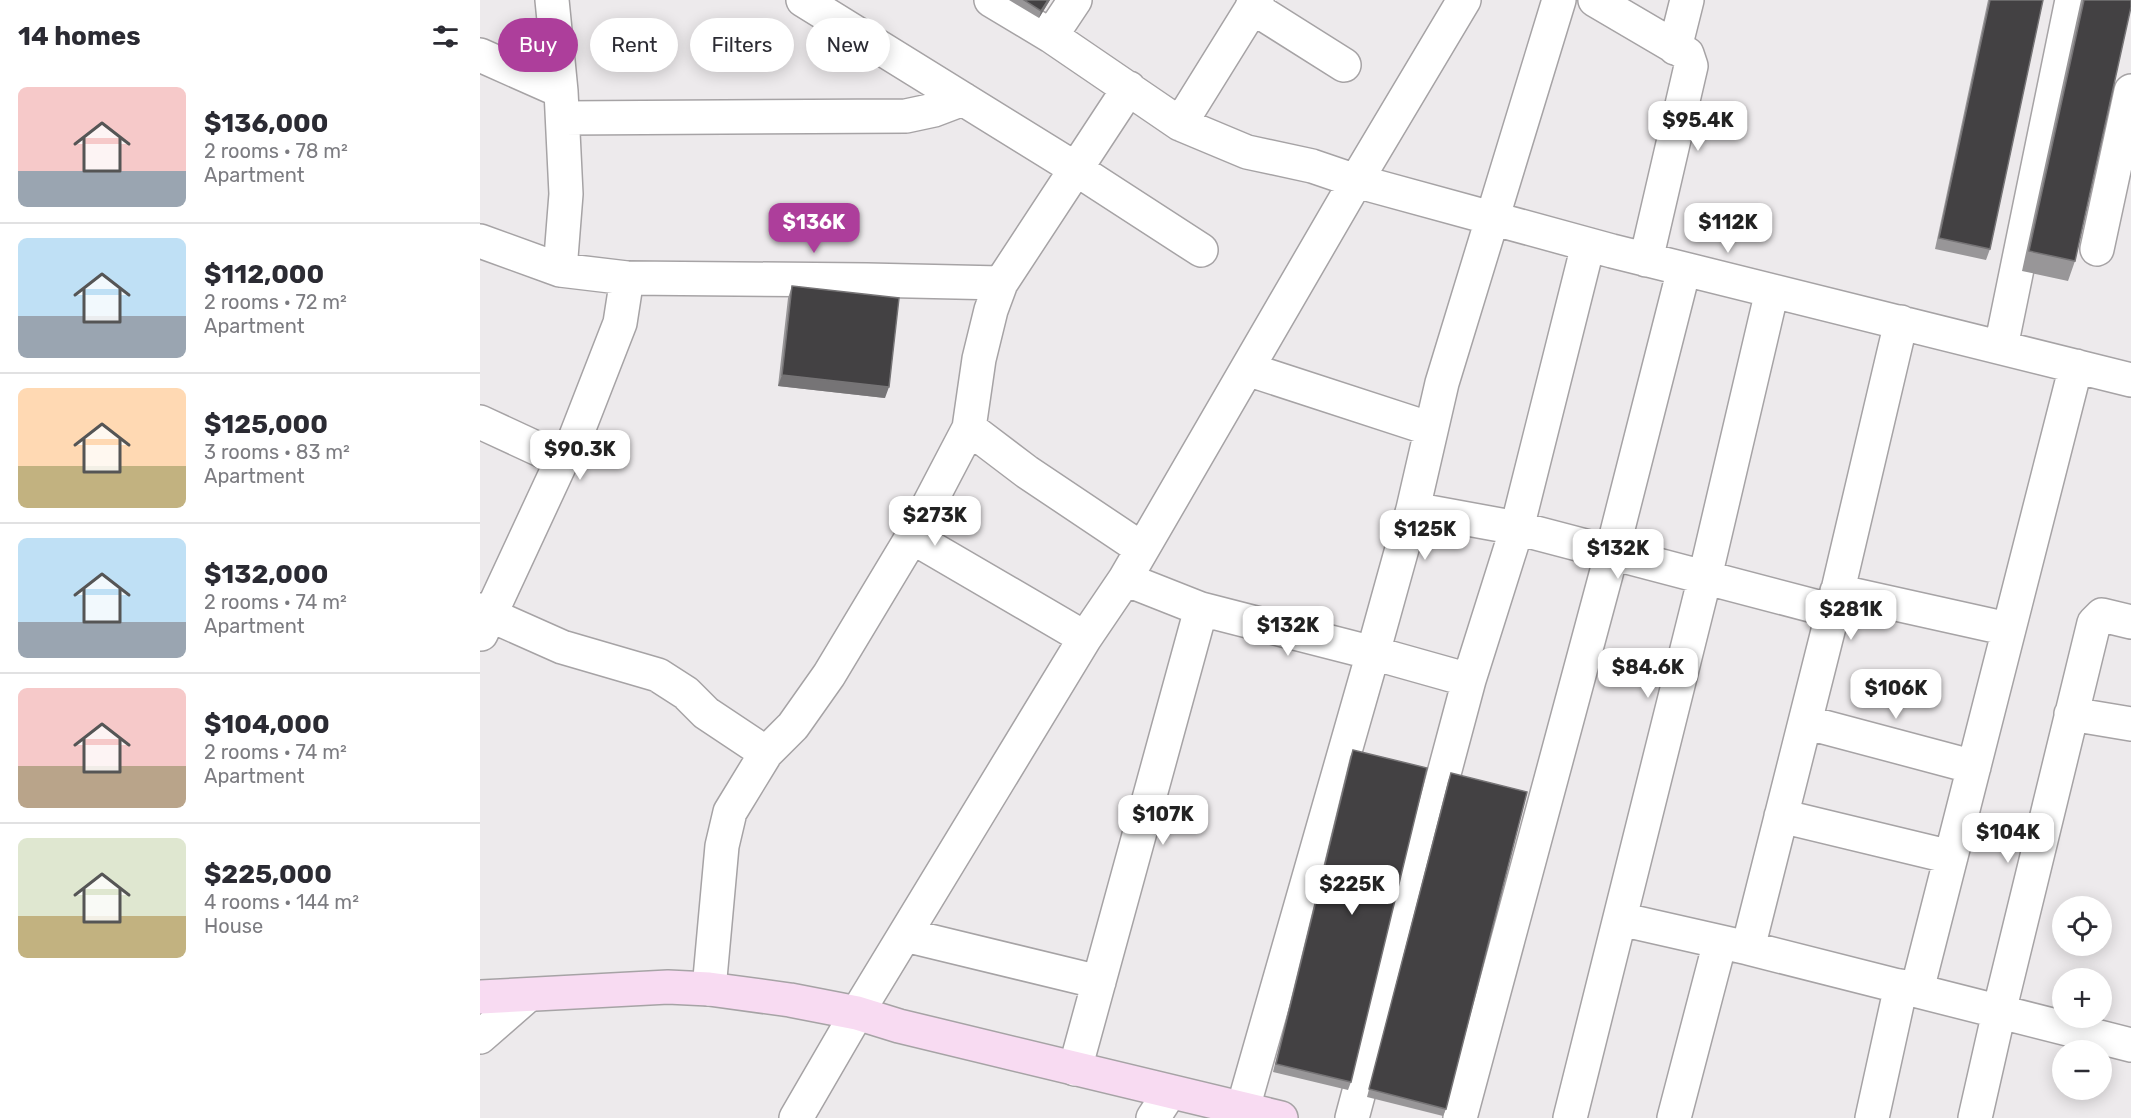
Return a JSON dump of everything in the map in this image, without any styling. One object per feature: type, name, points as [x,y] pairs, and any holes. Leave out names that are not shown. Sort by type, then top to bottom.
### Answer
[{"type":"main road","points":[[480,997],[668,987],[709,989],[790,999],[857,1013],[899,1026],[1075,1069],[1162,1105],[1243,1108],[1279,1118]]},
{"type":"street","points":[[552,0],[562,105],[566,194],[560,270]]},
{"type":"street","points":[[803,0],[1076,169],[1201,250]]},
{"type":"street","points":[[991,0],[1051,36],[1180,124],[1247,152],[1312,165],[1356,181],[1646,260],[2131,380]]},
{"type":"street","points":[[1051,36],[1076,0]]},
{"type":"street","points":[[796,1118],[857,1013],[1085,638],[1125,579],[1464,0]]},
{"type":"street","points":[[1243,1108],[1374,653],[1413,509],[1442,383],[1559,0]]},
{"type":"street","points":[[1595,0],[1687,54],[1691,66],[1646,260]]},
{"type":"street","points":[[1675,48],[1686,0]]},
{"type":"street","points":[[2001,347],[2072,0]]},
{"type":"street","points":[[1180,124],[1255,4],[1344,66]]},
{"type":"street","points":[[480,55],[562,105],[906,116],[934,110],[963,99]]},
{"type":"street","points":[[709,989],[722,846],[730,812],[766,753],[793,726],[828,675],[912,537],[969,428],[979,359],[991,310],[1001,283],[1129,88]]},
{"type":"street","points":[[2097,249],[2131,91]]},
{"type":"street","points":[[480,241],[560,270],[627,278],[1001,283]]},
{"type":"street","points":[[1352,1118],[1469,680],[1517,528],[1588,245]]},
{"type":"street","points":[[1460,1118],[1612,552],[1684,269]]},
{"type":"street","points":[[627,278],[620,323],[573,441],[483,620],[562,647],[658,675],[686,693],[706,713],[766,753]]},
{"type":"street","points":[[1570,1118],[1705,577],[1772,291]]},
{"type":"street","points":[[1674,1118],[1781,816],[1901,322]]},
{"type":"street","points":[[1872,1118],[1909,988],[1951,857],[2076,366]]},
{"type":"street","points":[[1247,369],[1431,429]]},
{"type":"street","points":[[480,423],[562,460]]},
{"type":"street","points":[[969,428],[1027,472],[1142,549]]},
{"type":"street","points":[[1413,509],[1517,528],[1705,577],[2008,630]]},
{"type":"street","points":[[912,537],[1085,638]]},
{"type":"street","points":[[1125,579],[1201,609],[1469,680]]},
{"type":"street","points":[[1075,1069],[1201,609]]},
{"type":"street","points":[[1975,1118],[2094,623],[2102,615],[2131,622]]},
{"type":"street","points":[[2071,714],[2131,724]]},
{"type":"street","points":[[1805,722],[1974,767]]},
{"type":"street","points":[[1781,816],[1951,857]]},
{"type":"street","points":[[1620,919],[1909,988],[2131,1045]]},
{"type":"street","points":[[905,935],[1099,982]]},
{"type":"street","points":[[480,1037],[527,996]]},
{"type":"building","points":[[1024,0],[1048,0],[1041,11]]},
{"type":"building","points":[[1990,0],[2043,0],[1990,249],[1939,238]]},
{"type":"building","points":[[2084,0],[2131,0],[2131,7],[2075,261],[2029,251]]},
{"type":"building","points":[[792,286],[899,298],[889,387],[782,375]]},
{"type":"building","points":[[1353,750],[1427,768],[1351,1082],[1276,1064]]},
{"type":"building","points":[[1451,773],[1527,792],[1446,1109],[1369,1089]]}]
